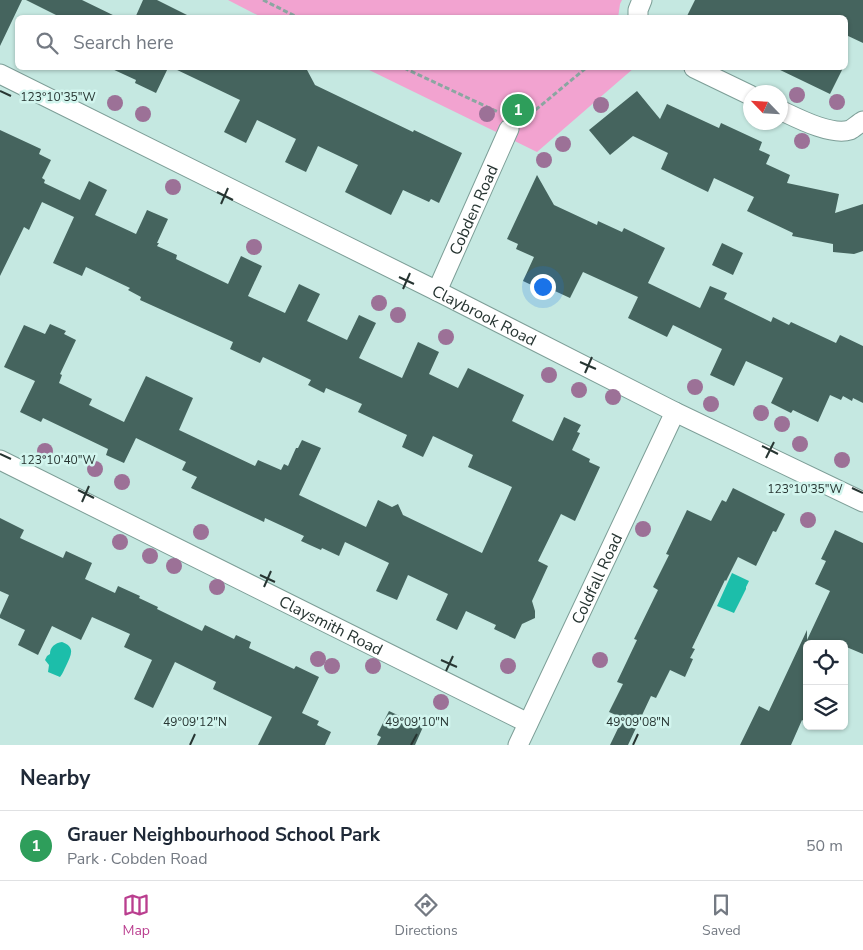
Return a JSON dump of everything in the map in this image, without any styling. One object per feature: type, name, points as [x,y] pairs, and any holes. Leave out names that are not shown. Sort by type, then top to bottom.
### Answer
[{"type":"street","points":[[638,15],[642,0]]},
{"type":"street","points":[[698,70],[743,92]]},
{"type":"street","name":"Claybrook Road","points":[[0,74],[676,412],[863,502]]},
{"type":"street","points":[[788,114],[831,131],[849,130],[863,121]]},
{"type":"street","name":"Cobden Road","points":[[437,291],[514,120]]},
{"type":"street","name":"Coldfall Road","points":[[518,745],[676,412]]},
{"type":"street","name":"Claysmith Road","points":[[0,460],[528,723]]},
{"type":"path","points":[[263,0],[293,15]]},
{"type":"path","points":[[408,70],[514,120],[533,112],[584,70]]},
{"type":"shaded area","points":[[228,0],[622,0],[618,15],[257,15]]},
{"type":"shaded area","points":[[369,70],[632,70],[537,152]]},
{"type":"shaded area","points":[[732,573],[749,581],[734,613],[717,606]]},
{"type":"shaded area","points":[[62,642],[69,646],[71,655],[60,677],[48,672],[49,665],[45,660],[53,646]]},
{"type":"building","points":[[0,0],[22,0],[0,46]]},
{"type":"building","points":[[26,0],[82,0],[113,15],[56,15]]},
{"type":"building","points":[[143,0],[157,0],[187,15],[136,15]]},
{"type":"building","points":[[695,0],[863,0],[863,43],[848,36],[848,15],[688,15]]},
{"type":"building","points":[[114,70],[167,70],[156,93],[135,83],[136,80]]},
{"type":"building","points":[[177,70],[307,70],[315,85],[413,132],[414,130],[462,153],[439,203],[431,199],[429,202],[403,190],[391,215],[345,192],[358,165],[318,146],[306,172],[285,162],[296,139],[257,120],[246,143],[224,132],[240,100]]},
{"type":"building","points":[[780,70],[842,70],[830,94]]},
{"type":"building","points":[[637,91],[660,119],[667,104],[719,128],[721,123],[762,142],[759,150],[770,155],[766,164],[790,175],[787,183],[839,194],[835,213],[863,204],[863,251],[854,254],[833,252],[833,244],[792,236],[793,233],[747,211],[754,197],[714,178],[708,192],[661,169],[668,153],[633,136],[610,155],[589,130]]},
{"type":"building","points":[[0,130],[41,149],[39,154],[51,160],[42,178],[45,180],[44,183],[80,200],[89,181],[107,190],[95,215],[136,234],[147,210],[168,219],[157,246],[177,255],[176,259],[228,284],[241,256],[262,266],[248,296],[285,313],[299,284],[320,294],[307,321],[347,340],[359,315],[376,323],[359,358],[402,378],[418,342],[439,352],[429,374],[458,388],[468,368],[524,395],[512,421],[553,441],[564,417],[581,425],[577,432],[580,433],[572,450],[590,459],[589,462],[600,467],[575,521],[561,514],[538,561],[548,566],[532,601],[535,618],[522,624],[515,639],[494,629],[496,625],[466,611],[457,630],[436,620],[448,594],[408,575],[397,600],[376,591],[389,563],[345,542],[339,556],[322,548],[321,550],[301,541],[304,536],[265,518],[264,522],[191,488],[197,477],[182,470],[186,462],[136,438],[124,463],[106,455],[108,449],[43,418],[41,422],[20,412],[35,381],[4,367],[24,325],[45,334],[50,324],[66,331],[64,334],[76,340],[60,374],[62,375],[59,383],[92,399],[89,405],[124,422],[146,376],[193,398],[179,430],[255,466],[258,460],[281,470],[284,464],[288,466],[302,440],[321,448],[299,495],[366,527],[378,500],[392,507],[398,504],[403,515],[482,553],[512,487],[468,467],[473,455],[433,436],[423,457],[402,447],[407,435],[358,412],[362,404],[326,388],[324,393],[308,385],[311,380],[263,357],[260,363],[230,349],[233,342],[140,300],[141,297],[128,290],[130,288],[86,267],[82,276],[53,263],[74,217],[42,202],[29,230],[24,227],[0,276]]},
{"type":"building","points":[[537,175],[554,205],[597,225],[598,221],[622,232],[624,228],[665,248],[648,283],[700,308],[710,286],[727,293],[724,299],[771,322],[773,317],[789,325],[791,322],[836,343],[840,335],[863,346],[863,403],[853,398],[852,401],[843,396],[841,400],[830,395],[818,422],[793,410],[791,413],[771,403],[783,378],[746,361],[734,386],[710,375],[722,349],[673,325],[667,337],[628,318],[638,297],[583,272],[570,298],[544,286],[542,290],[523,281],[534,257],[516,249],[518,244],[507,239]]},
{"type":"building","points":[[722,243],[743,253],[733,275],[712,265]]},
{"type":"building","points":[[733,488],[785,514],[776,532],[773,531],[756,566],[738,557],[692,648],[695,649],[690,658],[693,659],[685,677],[670,670],[656,698],[651,696],[628,745],[610,745],[623,718],[609,712],[623,684],[617,682],[637,640],[634,639],[658,590],[653,587],[669,555],[666,554],[687,510],[711,521],[722,500],[726,502]]},
{"type":"building","points":[[0,518],[24,530],[20,538],[63,558],[66,551],[92,563],[85,579],[115,593],[118,586],[140,596],[139,598],[158,607],[157,609],[202,631],[205,625],[234,639],[236,635],[251,642],[249,648],[294,669],[296,666],[319,677],[302,713],[319,721],[317,725],[331,732],[325,745],[258,745],[272,717],[213,689],[216,682],[175,662],[153,708],[134,699],[152,660],[124,647],[130,634],[92,617],[81,640],[52,626],[38,655],[18,645],[25,630],[0,618],[9,595],[0,591]]},
{"type":"building","points":[[835,530],[863,543],[863,654],[848,648],[848,640],[807,640],[830,591],[815,584],[826,561],[821,559]]},
{"type":"building","points":[[807,630],[807,640],[803,640],[803,721],[791,745],[740,745],[759,706],[769,711]]},
{"type":"building","points":[[389,711],[423,727],[415,745],[377,745],[381,737],[377,735]]},
{"type":"place","name":"Grauer Neighbourhood School Park","points":[[518,110]]}]
